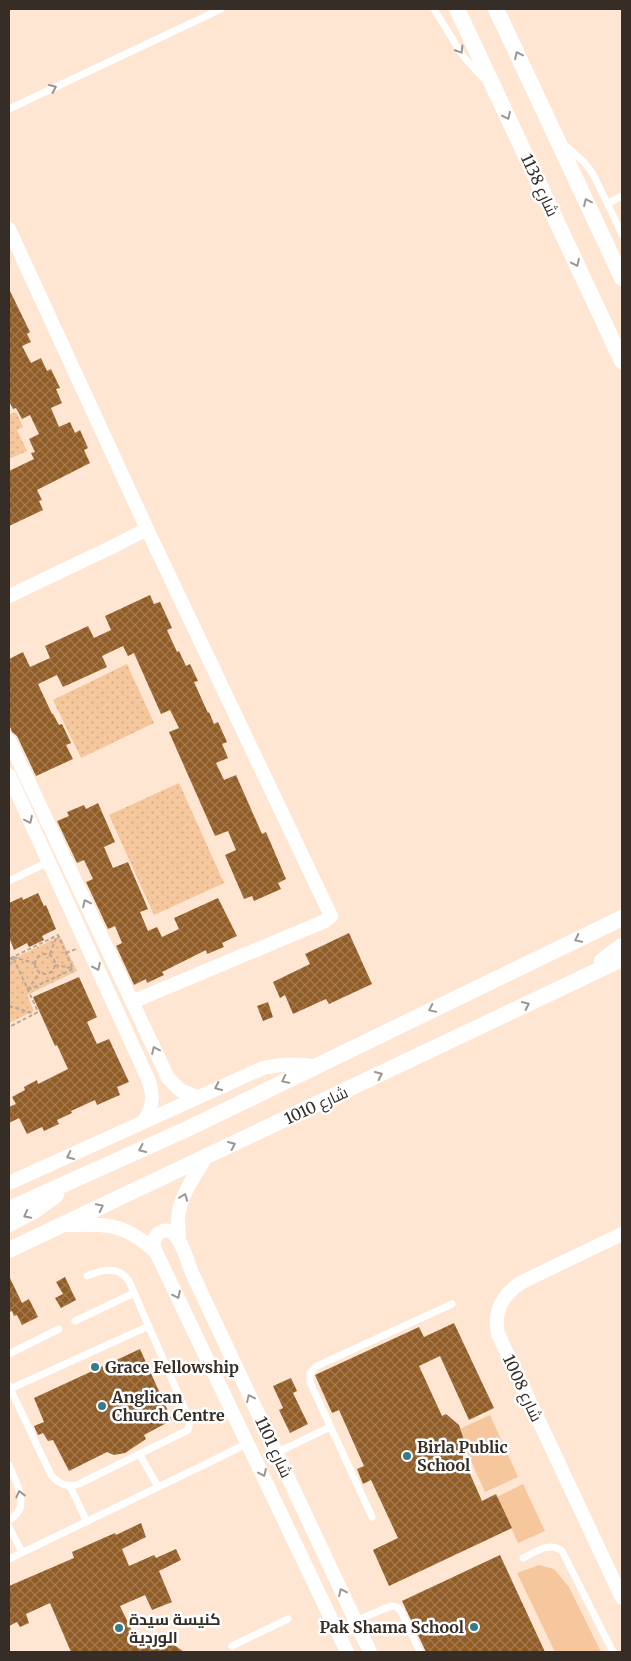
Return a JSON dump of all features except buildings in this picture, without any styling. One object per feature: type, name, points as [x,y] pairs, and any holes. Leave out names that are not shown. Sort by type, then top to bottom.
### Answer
[{"type":"street","name":"شارع 1138","points":[[457,9],[622,360]]},
{"type":"street","points":[[496,9],[622,278]]},
{"type":"street","points":[[9,229],[146,529],[331,916],[325,921],[132,1002]]},
{"type":"street","points":[[9,596],[146,529]]},
{"type":"street","points":[[9,740],[164,1070],[174,1085],[180,1090],[197,1097]]},
{"type":"street","points":[[9,775],[147,1076],[153,1098],[152,1106],[144,1120]]},
{"type":"street","points":[[9,1209],[187,1129],[622,918]]},
{"type":"street","points":[[569,985],[622,946]]},
{"type":"street","name":"شارع 1010","points":[[9,1250],[622,959]]},
{"type":"street","points":[[9,1183],[144,1120],[263,1068],[280,1064],[314,1066]]},
{"type":"street","points":[[147,1076],[154,1079],[157,1078],[161,1076],[164,1070]]},
{"type":"street","name":"شارع 1101","points":[[206,1157],[187,1189],[182,1203],[178,1217],[179,1241],[192,1273],[370,1652]]},
{"type":"street","points":[[9,1224],[47,1203],[70,1181]]},
{"type":"street","name":"شارع 1101","points":[[64,1225],[106,1224],[125,1229],[140,1238],[156,1252],[347,1652]]},
{"type":"street","points":[[156,1252],[154,1239],[159,1233],[172,1232],[178,1237],[179,1241]]},
{"type":"street","name":"شارع 1008","points":[[622,1234],[520,1283],[502,1301],[496,1317],[498,1334],[622,1598]]},
{"type":"lane","points":[[9,109],[221,9]]},
{"type":"lane","points":[[434,9],[463,56],[496,93]]},
{"type":"lane","points":[[556,137],[584,162],[593,174],[622,234]]},
{"type":"lane","points":[[608,203],[622,196]]},
{"type":"lane","points":[[9,881],[48,862]]},
{"type":"lane","points":[[86,1276],[107,1269],[125,1275],[149,1326],[187,1414],[190,1426],[184,1433],[79,1484],[62,1485],[51,1475],[10,1387],[149,1326]]},
{"type":"lane","points":[[75,1321],[134,1293]]},
{"type":"lane","points":[[372,1517],[309,1377],[313,1369],[452,1304]]},
{"type":"lane","points":[[9,1354],[59,1329]]},
{"type":"lane","points":[[276,1453],[330,1427]]},
{"type":"lane","points":[[9,1559],[248,1442]]},
{"type":"lane","points":[[140,1455],[158,1487]]},
{"type":"lane","points":[[9,1465],[20,1491],[22,1504],[16,1515],[9,1520]]},
{"type":"lane","points":[[70,1486],[87,1522]]},
{"type":"lane","points":[[9,1527],[22,1552]]},
{"type":"lane","points":[[523,1558],[548,1546],[556,1547],[562,1551],[613,1652]]},
{"type":"lane","points":[[355,1621],[388,1607],[397,1607],[401,1611],[420,1652]]},
{"type":"lane","points":[[232,1646],[288,1619]]},
{"type":"path","points":[[50,954],[58,935]]},
{"type":"path","points":[[9,959],[58,935]]},
{"type":"path","points":[[58,935],[74,969]]},
{"type":"path","points":[[34,963],[42,954],[50,954]]},
{"type":"path","points":[[50,954],[55,966]]},
{"type":"path","points":[[13,957],[34,963],[39,973]]},
{"type":"path","points":[[9,966],[13,957]]},
{"type":"path","points":[[9,1028],[38,1012],[13,957]]},
{"type":"path","points":[[55,966],[74,969]]},
{"type":"path","points":[[39,973],[49,972],[55,966]]},
{"type":"path","points":[[28,990],[74,969]]},
{"type":"path","points":[[49,972],[52,979]]},
{"type":"path","points":[[28,990],[39,973]]},
{"type":"path","points":[[9,1006],[35,1014]]},
{"type":"shaded area","points":[[9,412],[10,414],[16,412],[23,427],[17,430],[27,451],[9,459]]},
{"type":"shaded area","points":[[127,664],[154,723],[81,758],[53,700]]},
{"type":"shaded area","points":[[179,783],[224,883],[154,915],[109,815]]},
{"type":"shaded area","points":[[60,936],[77,971],[27,995],[34,1011],[9,1023],[9,961]]},
{"type":"shaded area","points":[[490,1415],[518,1477],[485,1492],[457,1430]]},
{"type":"shaded area","points":[[523,1484],[545,1531],[518,1543],[497,1497]]},
{"type":"shaded area","points":[[539,1565],[554,1569],[569,1587],[601,1652],[555,1652],[517,1573]]},
{"type":"place","name":"Grace Fellowship","points":[[95,1367]]},
{"type":"place","name":"Anglican Church Centre","points":[[102,1406]]},
{"type":"place","name":"Birla Public School","points":[[407,1456]]},
{"type":"place","name":"Pak Shama School","points":[[474,1627]]},
{"type":"place","name":"كنيسة سيدة الوردية","points":[[119,1628]]}]
